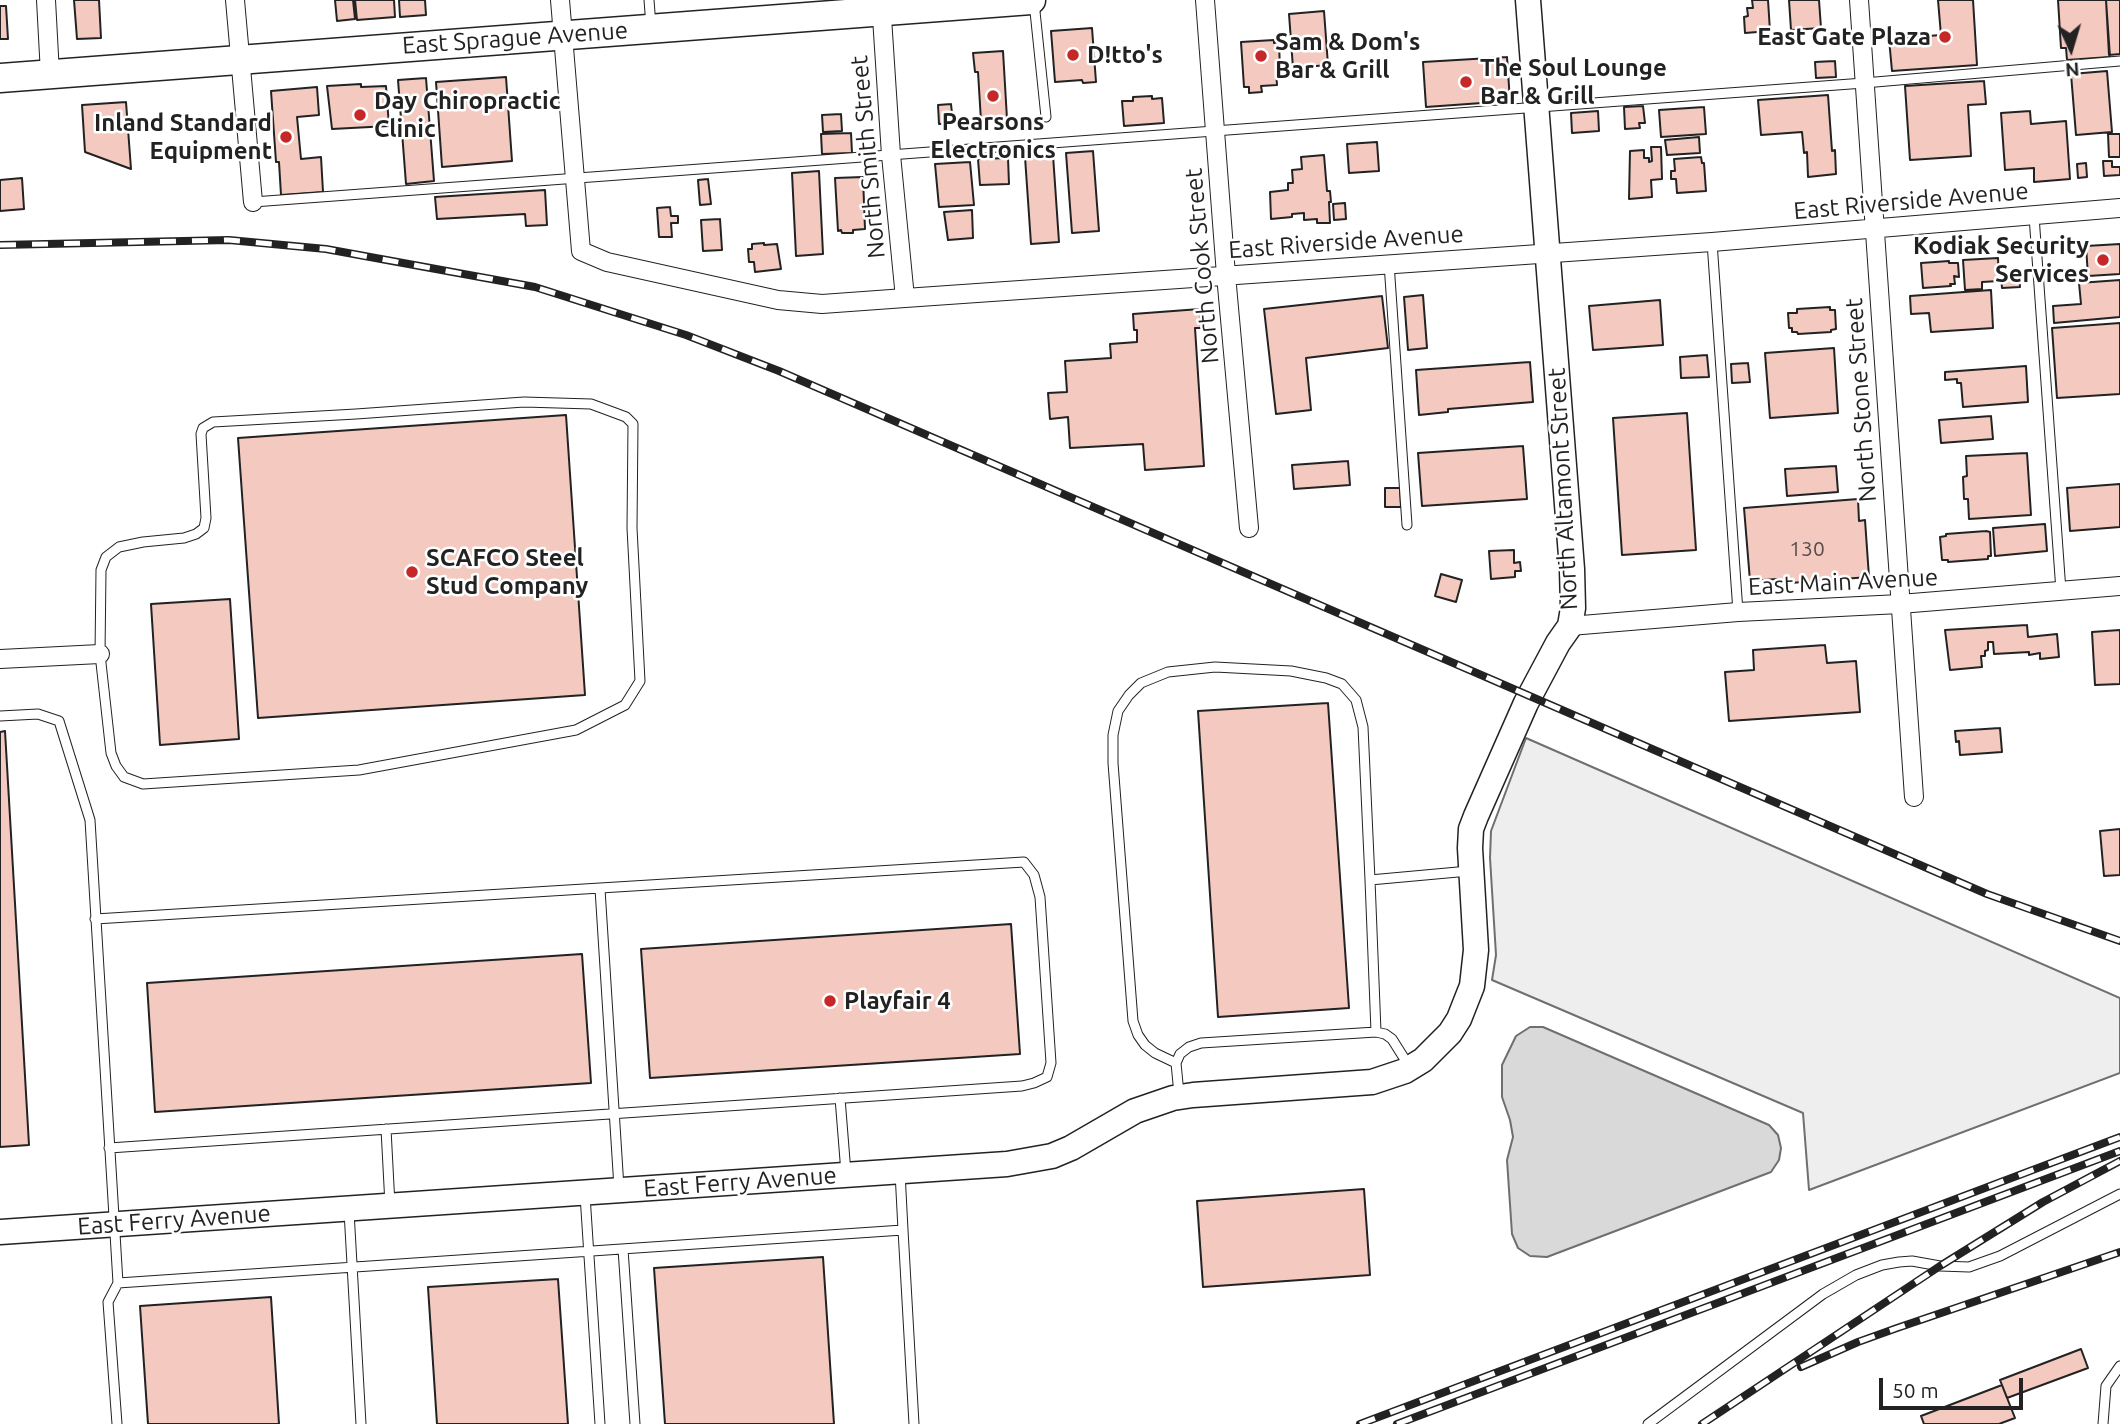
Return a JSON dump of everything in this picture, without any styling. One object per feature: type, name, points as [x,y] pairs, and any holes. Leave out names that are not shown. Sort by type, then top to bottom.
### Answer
[{"type":"main road","name":"East Sprague Avenue","points":[[0,78],[651,28],[881,6],[1032,0]]},
{"type":"street","points":[[46,0],[50,74]]},
{"type":"street","points":[[236,0],[253,202]]},
{"type":"street","points":[[560,0],[574,177]]},
{"type":"street","name":"North Cook Street","points":[[1205,0],[1249,528]]},
{"type":"street","name":"North Altamont Street","points":[[1450,1033],[1467,1002],[1475,967],[1470,840],[1476,816],[1526,703],[1570,626],[1573,608],[1528,0]]},
{"type":"street","name":"North Stone Street","points":[[1858,0],[1914,797]]},
{"type":"street","name":"North Smith Street","points":[[881,6],[891,155],[905,298]]},
{"type":"street","name":"East Riverside Avenue","points":[[574,177],[581,251],[607,262],[778,300],[822,304],[1713,242],[2120,208]]},
{"type":"street","name":"East Main Avenue","points":[[1570,626],[2120,586]]},
{"type":"street","points":[[0,659],[100,654]]},
{"type":"street","name":"East Ferry Avenue","points":[[0,1232],[1007,1164],[1052,1156],[1083,1142],[1135,1111],[1180,1097],[1365,1083],[1387,1078],[1423,1060],[1450,1033]]},
{"type":"lane","points":[[649,0],[651,28]]},
{"type":"lane","points":[[1032,0],[1046,117]]},
{"type":"lane","points":[[253,202],[1864,83],[2120,61]]},
{"type":"lane","points":[[2035,216],[2061,591]]},
{"type":"lane","points":[[1713,242],[1738,612]]},
{"type":"lane","points":[[1389,263],[1407,525]]},
{"type":"lane","points":[[524,402],[591,404],[626,417],[633,424],[632,528],[640,681],[625,705],[576,730],[359,770],[144,785],[124,777],[111,752],[100,654],[101,570],[106,557],[119,547],[184,538],[204,528],[206,518],[201,434],[203,428],[213,422],[524,402]]},
{"type":"lane","points":[[1176,1063],[1145,1045],[1133,1021],[1112,735],[1118,711],[1129,695],[1141,683],[1168,672],[1215,667],[1291,671],[1326,677],[1342,684],[1356,700],[1363,727],[1376,1032]]},
{"type":"lane","points":[[0,716],[38,715],[59,721],[90,820],[118,1283],[108,1302],[117,1424]]},
{"type":"lane","points":[[95,919],[1024,862],[1034,876],[1040,897],[1051,1063],[1046,1076],[1022,1086],[109,1149]]},
{"type":"lane","points":[[1370,880],[1471,871]]},
{"type":"lane","points":[[600,889],[620,1191]]},
{"type":"lane","points":[[1180,1097],[1176,1063],[1180,1054],[1201,1043],[1376,1032],[1392,1039],[1410,1067]]},
{"type":"lane","points":[[841,1098],[846,1175]]},
{"type":"lane","points":[[386,1129],[390,1206]]},
{"type":"lane","points":[[900,1171],[914,1424]]},
{"type":"lane","points":[[585,1193],[600,1424]]},
{"type":"lane","points":[[1648,1424],[1823,1294],[1856,1275],[1882,1265],[1912,1261],[1969,1267],[2000,1256],[2120,1194]]},
{"type":"lane","points":[[348,1209],[361,1424]]},
{"type":"lane","points":[[118,1283],[903,1230]]},
{"type":"lane","points":[[623,1249],[635,1424]]},
{"type":"lane","points":[[2103,1424],[2106,1386],[2120,1366]]},
{"type":"shaded area","points":[[1526,738],[2120,998],[2120,1073],[1809,1190],[1803,1113],[1492,980],[1496,955],[1491,831]]},
{"type":"shaded area","points":[[1530,1027],[1543,1027],[1769,1125],[1778,1135],[1781,1148],[1779,1160],[1771,1172],[1547,1257],[1530,1256],[1518,1248],[1512,1234],[1507,1160],[1513,1137],[1502,1097],[1502,1065],[1516,1036]]},
{"type":"building","points":[[74,0],[99,0],[101,38],[77,39]]},
{"type":"building","points":[[335,0],[353,0],[355,19],[337,21]]},
{"type":"building","points":[[355,0],[394,0],[395,17],[357,20]]},
{"type":"building","points":[[399,0],[425,0],[426,15],[400,17]]},
{"type":"building","points":[[1752,0],[1768,0],[1770,31],[1745,33],[1744,17],[1748,16],[1747,8],[1753,8]]},
{"type":"building","points":[[1789,0],[1819,0],[1821,28],[1791,30]]},
{"type":"building","name":"East Gate Plaza","points":[[1938,0],[1973,0],[1977,65],[1892,71],[1889,39],[1941,35]]},
{"type":"building","points":[[2058,0],[2106,0],[2110,57],[2067,60],[2066,48],[2061,48]]},
{"type":"building","points":[[2106,0],[2120,0],[2120,54],[2109,55]]},
{"type":"building","points":[[0,6],[6,6],[8,39],[0,39]]},
{"type":"building","points":[[1324,11],[1328,65],[1293,68],[1289,14]]},
{"type":"building","name":"D!tto's","points":[[1092,28],[1096,82],[1055,82],[1051,31]]},
{"type":"building","name":"Sam & Dom's Bar & Grill","points":[[1274,40],[1274,43],[1279,42],[1280,70],[1276,70],[1277,85],[1261,86],[1262,92],[1249,93],[1249,87],[1244,87],[1241,42]]},
{"type":"building","name":"Pearsons Electronics","points":[[1003,51],[1007,119],[981,121],[978,72],[975,72],[973,53]]},
{"type":"building","name":"The Soul Lounge Bar & Grill","points":[[1507,57],[1510,101],[1426,107],[1423,62]]},
{"type":"building","points":[[1835,61],[1836,77],[1816,78],[1815,62]]},
{"type":"building","points":[[2107,71],[2112,132],[2076,135],[2071,74]]},
{"type":"building","points":[[506,77],[512,161],[442,167],[436,82]]},
{"type":"building","points":[[426,78],[434,181],[406,184],[398,80]]},
{"type":"building","points":[[1984,81],[1986,104],[1968,105],[1971,156],[1910,160],[1905,86]]},
{"type":"building","name":"Day Chiropractic Clinic","points":[[361,84],[361,87],[386,86],[389,126],[332,129],[327,86]]},
{"type":"building","name":"Inland Standard Equipment","points":[[317,87],[319,115],[297,117],[301,159],[321,157],[323,192],[281,195],[271,91]]},
{"type":"building","points":[[1828,95],[1836,174],[1808,177],[1807,152],[1804,153],[1802,132],[1761,135],[1758,100]]},
{"type":"building","points":[[1152,96],[1152,99],[1162,98],[1164,123],[1124,126],[1122,101],[1133,101],[1133,97]]},
{"type":"building","points":[[126,102],[131,169],[85,152],[82,105]]},
{"type":"building","points":[[951,104],[953,123],[939,124],[938,105]]},
{"type":"building","points":[[1643,106],[1645,123],[1639,123],[1640,128],[1625,129],[1624,107]]},
{"type":"building","points":[[1704,107],[1706,134],[1661,137],[1659,110]]},
{"type":"building","points":[[1598,111],[1599,131],[1572,133],[1571,113]]},
{"type":"building","points":[[2030,111],[2031,124],[2066,121],[2070,179],[2034,182],[2034,168],[2005,170],[2001,113]]},
{"type":"building","points":[[841,114],[842,131],[823,132],[822,115]]},
{"type":"building","points":[[851,133],[852,153],[822,154],[821,134]]},
{"type":"building","points":[[2108,134],[2120,134],[2120,157],[2109,157]]},
{"type":"building","points":[[1699,137],[1700,153],[1667,155],[1665,140]]},
{"type":"building","points":[[1377,142],[1379,171],[1349,173],[1347,144]]},
{"type":"building","points":[[1651,147],[1661,147],[1662,179],[1651,180],[1652,197],[1629,199],[1630,151],[1644,150],[1644,158],[1649,158],[1649,162],[1652,161]]},
{"type":"building","points":[[1093,151],[1099,231],[1072,233],[1066,153]]},
{"type":"building","points":[[1053,155],[1059,242],[1031,244],[1025,157]]},
{"type":"building","points":[[1324,155],[1327,191],[1330,191],[1331,202],[1330,223],[1317,223],[1317,219],[1304,220],[1304,213],[1271,219],[1270,192],[1288,190],[1288,183],[1293,183],[1292,170],[1302,169],[1301,157]]},
{"type":"building","points":[[1701,157],[1706,191],[1677,193],[1676,179],[1671,179],[1671,171],[1675,171],[1674,159]]},
{"type":"building","points":[[1008,158],[1009,184],[980,185],[978,159]]},
{"type":"building","points":[[2103,161],[2112,161],[2112,167],[2120,167],[2120,175],[2104,176]]},
{"type":"building","points":[[970,162],[974,205],[939,207],[935,164]]},
{"type":"building","points":[[2086,163],[2087,177],[2078,178],[2077,164]]},
{"type":"building","points":[[819,171],[823,254],[796,256],[792,173]]},
{"type":"building","points":[[863,177],[865,229],[842,233],[841,230],[838,231],[835,178]]},
{"type":"building","points":[[22,178],[24,209],[0,211],[0,180]]},
{"type":"building","points":[[708,179],[711,204],[700,205],[698,180]]},
{"type":"building","points":[[545,190],[547,225],[526,226],[525,214],[437,219],[435,197]]},
{"type":"building","points":[[1345,203],[1346,219],[1334,220],[1333,204]]},
{"type":"building","points":[[670,207],[671,216],[678,216],[678,223],[671,223],[672,237],[659,237],[657,208]]},
{"type":"building","points":[[972,210],[973,238],[948,240],[944,212]]},
{"type":"building","points":[[720,219],[722,250],[703,251],[701,220]]},
{"type":"building","points":[[752,244],[777,244],[781,269],[755,272],[754,262],[749,262],[748,249],[752,249]]},
{"type":"building","name":"Kodiak Security Services","points":[[2120,244],[2120,274],[2088,276],[2086,246]]},
{"type":"building","points":[[1998,258],[1999,281],[1982,282],[1982,289],[1965,290],[1963,260]]},
{"type":"building","points":[[1921,263],[1958,263],[1959,277],[1954,276],[1955,284],[1923,288]]},
{"type":"building","points":[[2019,275],[2020,287],[2002,288],[2001,277]]},
{"type":"building","points":[[2120,280],[2120,317],[2054,323],[2053,306],[2081,304],[2079,283]]},
{"type":"building","points":[[1991,290],[1993,328],[1931,332],[1929,313],[1911,314],[1910,296]]},
{"type":"building","points":[[1423,295],[1427,348],[1408,350],[1404,297]]},
{"type":"building","points":[[1382,296],[1388,348],[1306,358],[1311,410],[1276,414],[1264,309]]},
{"type":"building","points":[[1660,300],[1663,345],[1593,350],[1589,306]]},
{"type":"building","points":[[1830,307],[1830,310],[1835,310],[1836,329],[1831,332],[1798,334],[1789,328],[1788,313],[1797,313],[1797,309]]},
{"type":"building","points":[[1200,309],[1201,328],[1195,328],[1204,466],[1145,470],[1143,444],[1070,448],[1068,417],[1050,419],[1048,393],[1067,392],[1065,361],[1111,358],[1110,344],[1137,342],[1133,314]]},
{"type":"building","points":[[2120,323],[2120,394],[2057,398],[2052,328]]},
{"type":"building","points":[[1834,348],[1838,413],[1770,418],[1765,353]]},
{"type":"building","points":[[1707,355],[1709,377],[1681,378],[1680,357]]},
{"type":"building","points":[[1530,362],[1533,402],[1448,409],[1448,412],[1419,415],[1416,370]]},
{"type":"building","points":[[1748,363],[1750,382],[1732,383],[1731,364]]},
{"type":"building","points":[[2026,366],[2028,402],[1963,407],[1961,383],[1957,383],[1957,379],[1945,380],[1945,372]]},
{"type":"building","points":[[1687,413],[1696,550],[1622,555],[1613,418]]},
{"type":"building","name":"SCAFCO Steel Stud Company","points":[[566,415],[585,695],[258,718],[238,438]]},
{"type":"building","points":[[1991,416],[1993,439],[1941,443],[1939,420]]},
{"type":"building","points":[[1523,446],[1527,499],[1422,506],[1418,453]]},
{"type":"building","points":[[2027,453],[2031,515],[1969,519],[1968,499],[1964,499],[1966,456]]},
{"type":"building","points":[[1348,461],[1350,485],[1294,489],[1292,465]]},
{"type":"building","points":[[1836,466],[1838,492],[1787,496],[1785,469]]},
{"type":"building","points":[[2120,484],[2120,527],[2070,531],[2067,488]]},
{"type":"building","points":[[1385,488],[1400,488],[1401,507],[1385,507]]},
{"type":"building","points":[[1858,499],[1859,521],[1865,520],[1869,577],[1777,584],[1777,579],[1750,581],[1744,508]]},
{"type":"building","points":[[2045,524],[2047,551],[1995,556],[1993,528]]},
{"type":"building","points":[[1990,532],[1991,556],[1988,556],[1988,559],[1948,562],[1942,560],[1940,537],[1946,534]]},
{"type":"building","points":[[1514,550],[1514,563],[1520,562],[1521,571],[1515,571],[1515,577],[1491,579],[1489,551]]},
{"type":"building","points":[[1441,574],[1462,580],[1456,602],[1435,596]]},
{"type":"building","points":[[230,599],[239,739],[160,745],[151,604]]},
{"type":"building","points":[[2027,625],[2028,637],[2057,634],[2059,657],[2040,659],[2040,653],[2029,655],[2029,652],[1994,654],[1993,642],[1988,642],[1985,656],[1981,656],[1982,667],[1950,670],[1945,630]]},
{"type":"building","points":[[2120,630],[2120,684],[2095,685],[2092,632]]},
{"type":"building","points":[[1825,645],[1827,663],[1856,661],[1860,712],[1729,721],[1725,672],[1754,670],[1753,650]]},
{"type":"building","points":[[1328,703],[1349,1008],[1218,1017],[1198,711]]},
{"type":"building","points":[[2000,728],[2002,752],[1960,755],[1955,731]]},
{"type":"building","points":[[5,731],[29,1145],[0,1147],[0,732]]},
{"type":"building","points":[[2120,829],[2120,875],[2104,876],[2100,831]]},
{"type":"building","name":"Playfair 4","points":[[1011,924],[1020,1054],[650,1078],[641,949]]},
{"type":"building","points":[[582,954],[591,1083],[155,1112],[147,983]]},
{"type":"building","points":[[1364,1189],[1370,1275],[1203,1287],[1197,1201]]},
{"type":"building","points":[[823,1257],[834,1424],[665,1424],[654,1268]]},
{"type":"building","points":[[558,1279],[568,1424],[437,1424],[428,1287]]},
{"type":"building","points":[[271,1297],[279,1424],[148,1424],[140,1306]]},
{"type":"building","points":[[2081,1349],[2088,1368],[2007,1398],[2000,1380]]},
{"type":"building","points":[[2002,1385],[2015,1418],[1999,1424],[1924,1424],[1921,1416]]},
{"type":"railway","points":[[0,245],[229,240],[326,249],[535,287],[686,335],[779,371],[1987,894],[2120,941]]},
{"type":"railway","points":[[1360,1424],[2120,1137]]},
{"type":"railway","points":[[1397,1424],[2120,1151]]},
{"type":"railway","points":[[1702,1424],[1940,1266],[2043,1202],[2120,1161]]},
{"type":"railway","points":[[1801,1367],[1858,1342],[2120,1252]]},
{"type":"place","name":"East Gate Plaza","points":[[1945,37]]},
{"type":"place","name":"D!tto's","points":[[1073,55]]},
{"type":"place","name":"Sam & Dom's Bar & Grill","points":[[1261,56]]},
{"type":"place","name":"The Soul Lounge Bar & Grill","points":[[1466,82]]},
{"type":"place","name":"Pearsons Electronics","points":[[993,96]]},
{"type":"place","name":"Day Chiropractic Clinic","points":[[360,115]]},
{"type":"place","name":"Inland Standard Equipment","points":[[286,137]]},
{"type":"place","name":"Kodiak Security Services","points":[[2103,260]]},
{"type":"place","name":"SCAFCO Steel Stud Company","points":[[412,572]]},
{"type":"place","name":"Playfair 4","points":[[830,1001]]}]
